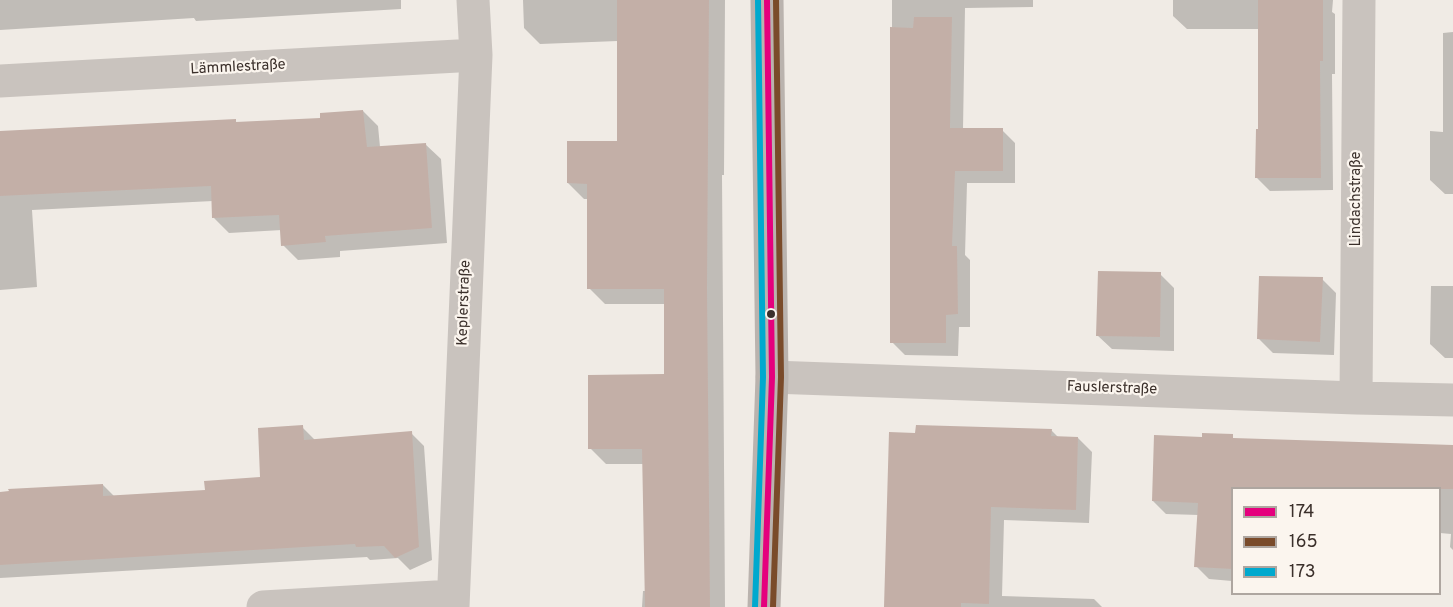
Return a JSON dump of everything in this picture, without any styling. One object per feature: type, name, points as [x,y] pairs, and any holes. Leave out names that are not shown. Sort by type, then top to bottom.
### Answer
[{"type":"main road","points":[[764,607],[772,377],[767,0]]},
{"type":"street","name":"Keplerstraße","points":[[453,602],[476,55],[473,0]]},
{"type":"street","name":"Lindachstraße","points":[[1356,398],[1359,0]]},
{"type":"street","name":"Lämmlestraße","points":[[0,81],[476,55]]},
{"type":"street","name":"Fauslerstraße","points":[[772,377],[1453,400]]},
{"type":"street","points":[[262,607],[453,602]]},
{"type":"building","points":[[617,0],[709,0],[707,288],[710,607],[645,607],[642,449],[588,449],[588,375],[664,374],[664,289],[587,289],[587,184],[567,183],[567,141],[617,141]]},
{"type":"building","points":[[1258,0],[1323,0],[1323,61],[1320,61],[1321,178],[1255,178],[1256,129],[1258,129]]},
{"type":"building","points":[[914,17],[952,17],[950,128],[1003,128],[1003,171],[955,171],[952,246],[957,246],[958,314],[946,315],[946,343],[890,343],[890,27],[913,28]]},
{"type":"building","points":[[363,110],[367,147],[426,143],[432,228],[325,236],[326,242],[281,246],[279,215],[212,218],[211,186],[0,196],[0,131],[236,119],[236,122],[320,118],[320,113]]},
{"type":"building","points":[[1098,271],[1161,272],[1160,337],[1096,336]]},
{"type":"building","points":[[1259,276],[1323,277],[1320,342],[1257,339]]},
{"type":"building","points":[[303,425],[304,440],[412,431],[419,547],[395,558],[384,546],[356,547],[355,544],[0,565],[0,492],[9,491],[8,489],[103,484],[103,496],[205,490],[204,481],[260,477],[258,428]]},
{"type":"building","points":[[916,425],[1052,429],[1051,436],[1078,437],[1076,510],[991,507],[989,604],[961,603],[961,607],[884,607],[889,432],[915,433]]},
{"type":"building","points":[[1202,433],[1233,434],[1233,438],[1453,445],[1453,489],[1441,489],[1441,487],[1231,487],[1231,569],[1194,567],[1198,503],[1152,501],[1154,435],[1202,437]]},
{"type":"transit line","name":"173","points":[[755,607],[763,377],[758,0]]},
{"type":"transit line","name":"174","points":[[764,607],[772,377],[767,0]]},
{"type":"transit line","name":"165","points":[[773,607],[781,377],[776,0]]}]
